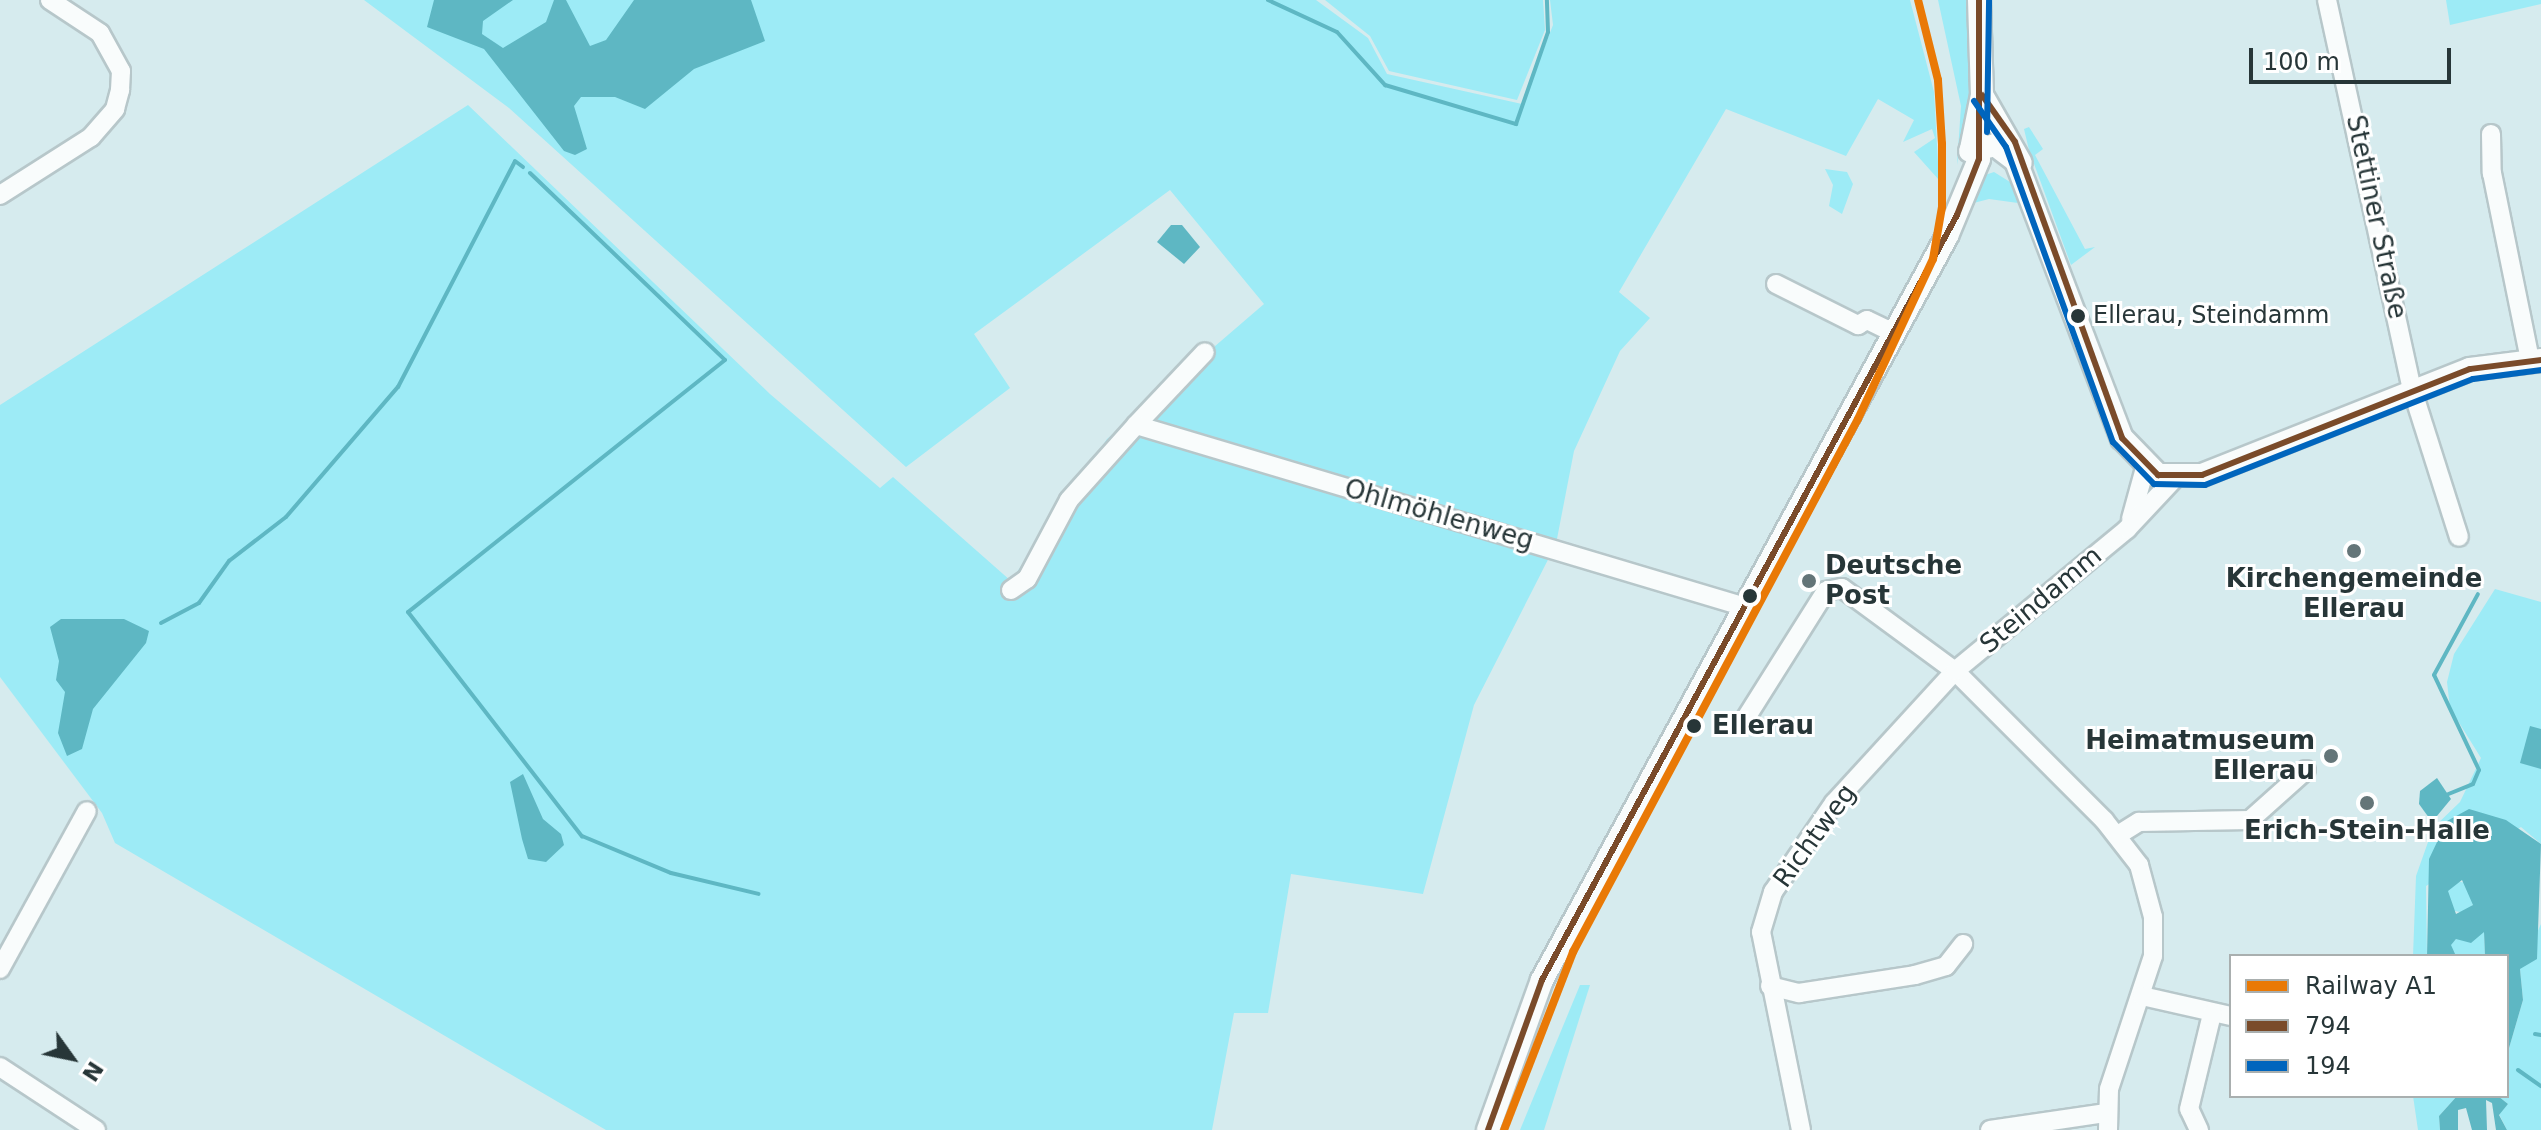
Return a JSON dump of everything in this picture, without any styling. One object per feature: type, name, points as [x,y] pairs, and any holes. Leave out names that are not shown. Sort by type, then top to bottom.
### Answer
[{"type":"main road","points":[[1488,1130],[1542,980],[1926,268],[1976,148],[1982,95],[1979,0]]},
{"type":"main road","points":[[1982,95],[2015,142],[2027,187],[2122,438],[2145,468],[2174,479],[2260,455],[2412,389],[2470,369],[2535,360]]},
{"type":"main road","points":[[1976,148],[2009,153],[2027,187]]},
{"type":"street","points":[[0,195],[91,137],[115,109],[120,90],[121,71],[100,33],[50,0]]},
{"type":"street","name":"Stettiner Straße","points":[[2327,0],[2412,389],[2459,537]]},
{"type":"street","points":[[2491,134],[2492,173],[2535,360]]},
{"type":"street","points":[[1776,284],[1858,325],[1867,320],[1890,331]]},
{"type":"street","points":[[1011,590],[1027,579],[1069,500],[1205,352]]},
{"type":"street","name":"Ohlmöhlenweg","points":[[1136,425],[1742,606]]},
{"type":"street","name":"Steindamm","points":[[2127,529],[2145,468]]},
{"type":"street","name":"Steindamm","points":[[1955,671],[2127,529],[2174,479]]},
{"type":"street","points":[[1744,721],[1826,591],[1835,587],[1861,597],[1955,671],[2118,835],[2139,865],[2153,917],[2153,956],[2106,1122],[1990,1130]]},
{"type":"street","name":"Richtweg","points":[[1801,1130],[1761,932],[1773,892],[1834,803],[1955,671]]},
{"type":"street","points":[[2118,835],[2139,822],[2250,820],[2306,770]]},
{"type":"street","points":[[0,969],[87,811]]},
{"type":"street","points":[[1770,986],[1807,992],[1915,975],[1946,966],[1963,944]]},
{"type":"street","points":[[2142,996],[2222,1015],[2189,1109],[2199,1130]]},
{"type":"street","points":[[0,1067],[96,1130]]},
{"type":"shaded area","points":[[364,0],[1316,0],[1368,38],[1387,74],[1522,104],[1553,25],[1550,0],[1910,0],[1934,92],[1939,180],[1914,152],[1935,138],[1932,129],[1903,142],[1914,120],[1878,99],[1846,156],[1726,109],[1619,292],[1650,318],[1620,351],[1574,451],[1556,544],[1474,705],[1423,894],[1291,874],[1268,1013],[1234,1013],[1212,1130],[606,1130],[115,843],[102,813],[0,677],[0,405],[468,105],[770,394],[880,488],[893,477],[1011,581],[1107,439],[1264,304],[1170,190],[974,334],[1010,388],[906,467],[509,108]]},
{"type":"shaded area","points":[[434,0],[513,0],[483,21],[482,34],[503,48],[546,22],[554,0],[566,0],[590,46],[606,40],[634,0],[751,0],[765,41],[694,69],[645,109],[615,97],[581,97],[574,106],[587,149],[575,155],[564,151],[484,49],[427,27]]},
{"type":"shaded area","points":[[1325,0],[1543,0],[1545,30],[1517,100],[1389,71],[1370,36]]},
{"type":"shaded area","points":[[1938,0],[1970,0],[1973,79],[1957,165],[1961,106]]},
{"type":"shaded area","points":[[2446,0],[2541,0],[2541,4],[2450,25]]},
{"type":"shaded area","points":[[2029,127],[2043,149],[2035,155],[2085,249],[2095,247],[2071,265],[2029,150],[2024,129]]},
{"type":"shaded area","points":[[1825,169],[1847,172],[1853,184],[1842,214],[1829,206],[1833,185]]},
{"type":"shaded area","points":[[1994,172],[2010,182],[2018,203],[1989,199],[1966,205],[1982,176]]},
{"type":"shaded area","points":[[1171,225],[1182,225],[1200,247],[1184,264],[1157,242]]},
{"type":"shaded area","points":[[2495,589],[2541,602],[2541,844],[2521,827],[2426,886],[2427,954],[2413,954],[2416,876],[2433,828],[2460,802],[2481,758],[2450,708],[2447,682],[2454,654]]},
{"type":"shaded area","points":[[61,619],[124,619],[149,631],[146,643],[93,709],[82,749],[67,756],[58,733],[65,692],[56,680],[59,661],[50,627]]},
{"type":"shaded area","points":[[2530,726],[2541,729],[2541,769],[2520,763]]},
{"type":"shaded area","points":[[523,774],[543,819],[561,834],[564,845],[546,862],[528,859],[522,839],[510,782]]},
{"type":"shaded area","points":[[2437,778],[2451,799],[2432,822],[2419,804],[2420,791]]},
{"type":"shaded area","points":[[2469,809],[2506,820],[2541,844],[2537,959],[2520,969],[2523,1000],[2509,1048],[2509,954],[2485,954],[2484,932],[2471,943],[2456,939],[2451,945],[2455,954],[2427,954],[2429,859],[2447,821]],"holes":[[[2462,880],[2473,905],[2456,914],[2448,891]]]},
{"type":"shaded area","points":[[2460,882],[2466,883],[2474,891],[2474,903],[2466,911],[2460,912],[2454,911],[2446,903],[2445,897],[2446,891],[2454,883]]},
{"type":"shaded area","points":[[2541,924],[2541,1130],[2507,1130],[2499,1114],[2508,1104],[2500,1098],[2509,1098],[2509,1048],[2523,1000],[2520,969]]},
{"type":"shaded area","points":[[2484,931],[2485,954],[2455,954],[2450,945],[2456,939]]},
{"type":"shaded area","points":[[1580,985],[1590,985],[1544,1130],[1520,1130]]},
{"type":"shaded area","points":[[2413,1098],[2455,1098],[2439,1116],[2440,1130],[2418,1130]]},
{"type":"shaded area","points":[[2455,1098],[2500,1098],[2508,1104],[2499,1115],[2507,1130],[2496,1130],[2492,1103],[2486,1100],[2487,1130],[2472,1130],[2466,1108],[2458,1110],[2458,1130],[2440,1130],[2439,1116]]},
{"type":"waterway","points":[[1268,0],[1337,32],[1385,85],[1516,124],[1548,32],[1547,0]]},
{"type":"waterway","points":[[161,623],[199,603],[229,561],[286,517],[398,387],[515,161],[523,167]]},
{"type":"waterway","points":[[530,173],[725,360],[408,612],[582,836],[671,873],[759,894]]},
{"type":"waterway","points":[[2446,795],[2473,784],[2479,770],[2434,675],[2478,594]]},
{"type":"waterway","points":[[2535,1034],[2541,1035]]},
{"type":"waterway","points":[[2518,1070],[2541,1086]]},
{"type":"rail line","name":"A1","points":[[1504,1130],[1573,952],[1858,419],[1933,259],[1942,207],[1942,144],[1938,80],[1918,0]]},
{"type":"transit line","name":"794","points":[[1488,1130],[1542,980],[1957,215],[1979,159],[1979,0]]},
{"type":"transit line","name":"194","points":[[1987,132],[1989,0]]},
{"type":"transit line","name":"794","points":[[1982,95],[2015,142],[2122,438],[2158,475],[2202,475],[2470,369],[2541,360]]},
{"type":"transit line","name":"194","points":[[1974,101],[2006,147],[2113,442],[2154,484],[2205,485],[2473,379],[2541,370]]},
{"type":"place","name":"Ellerau, Steindamm","points":[[2078,316]]},
{"type":"place","name":"Kirchengemeinde Ellerau","points":[[2354,551]]},
{"type":"place","name":"Deutsche Post","points":[[1809,581]]},
{"type":"place","name":"Ellerau","points":[[1694,726]]},
{"type":"place","name":"Heimatmuseum Ellerau","points":[[2331,756]]},
{"type":"place","name":"Erich-Stein-Halle","points":[[2367,803]]}]
